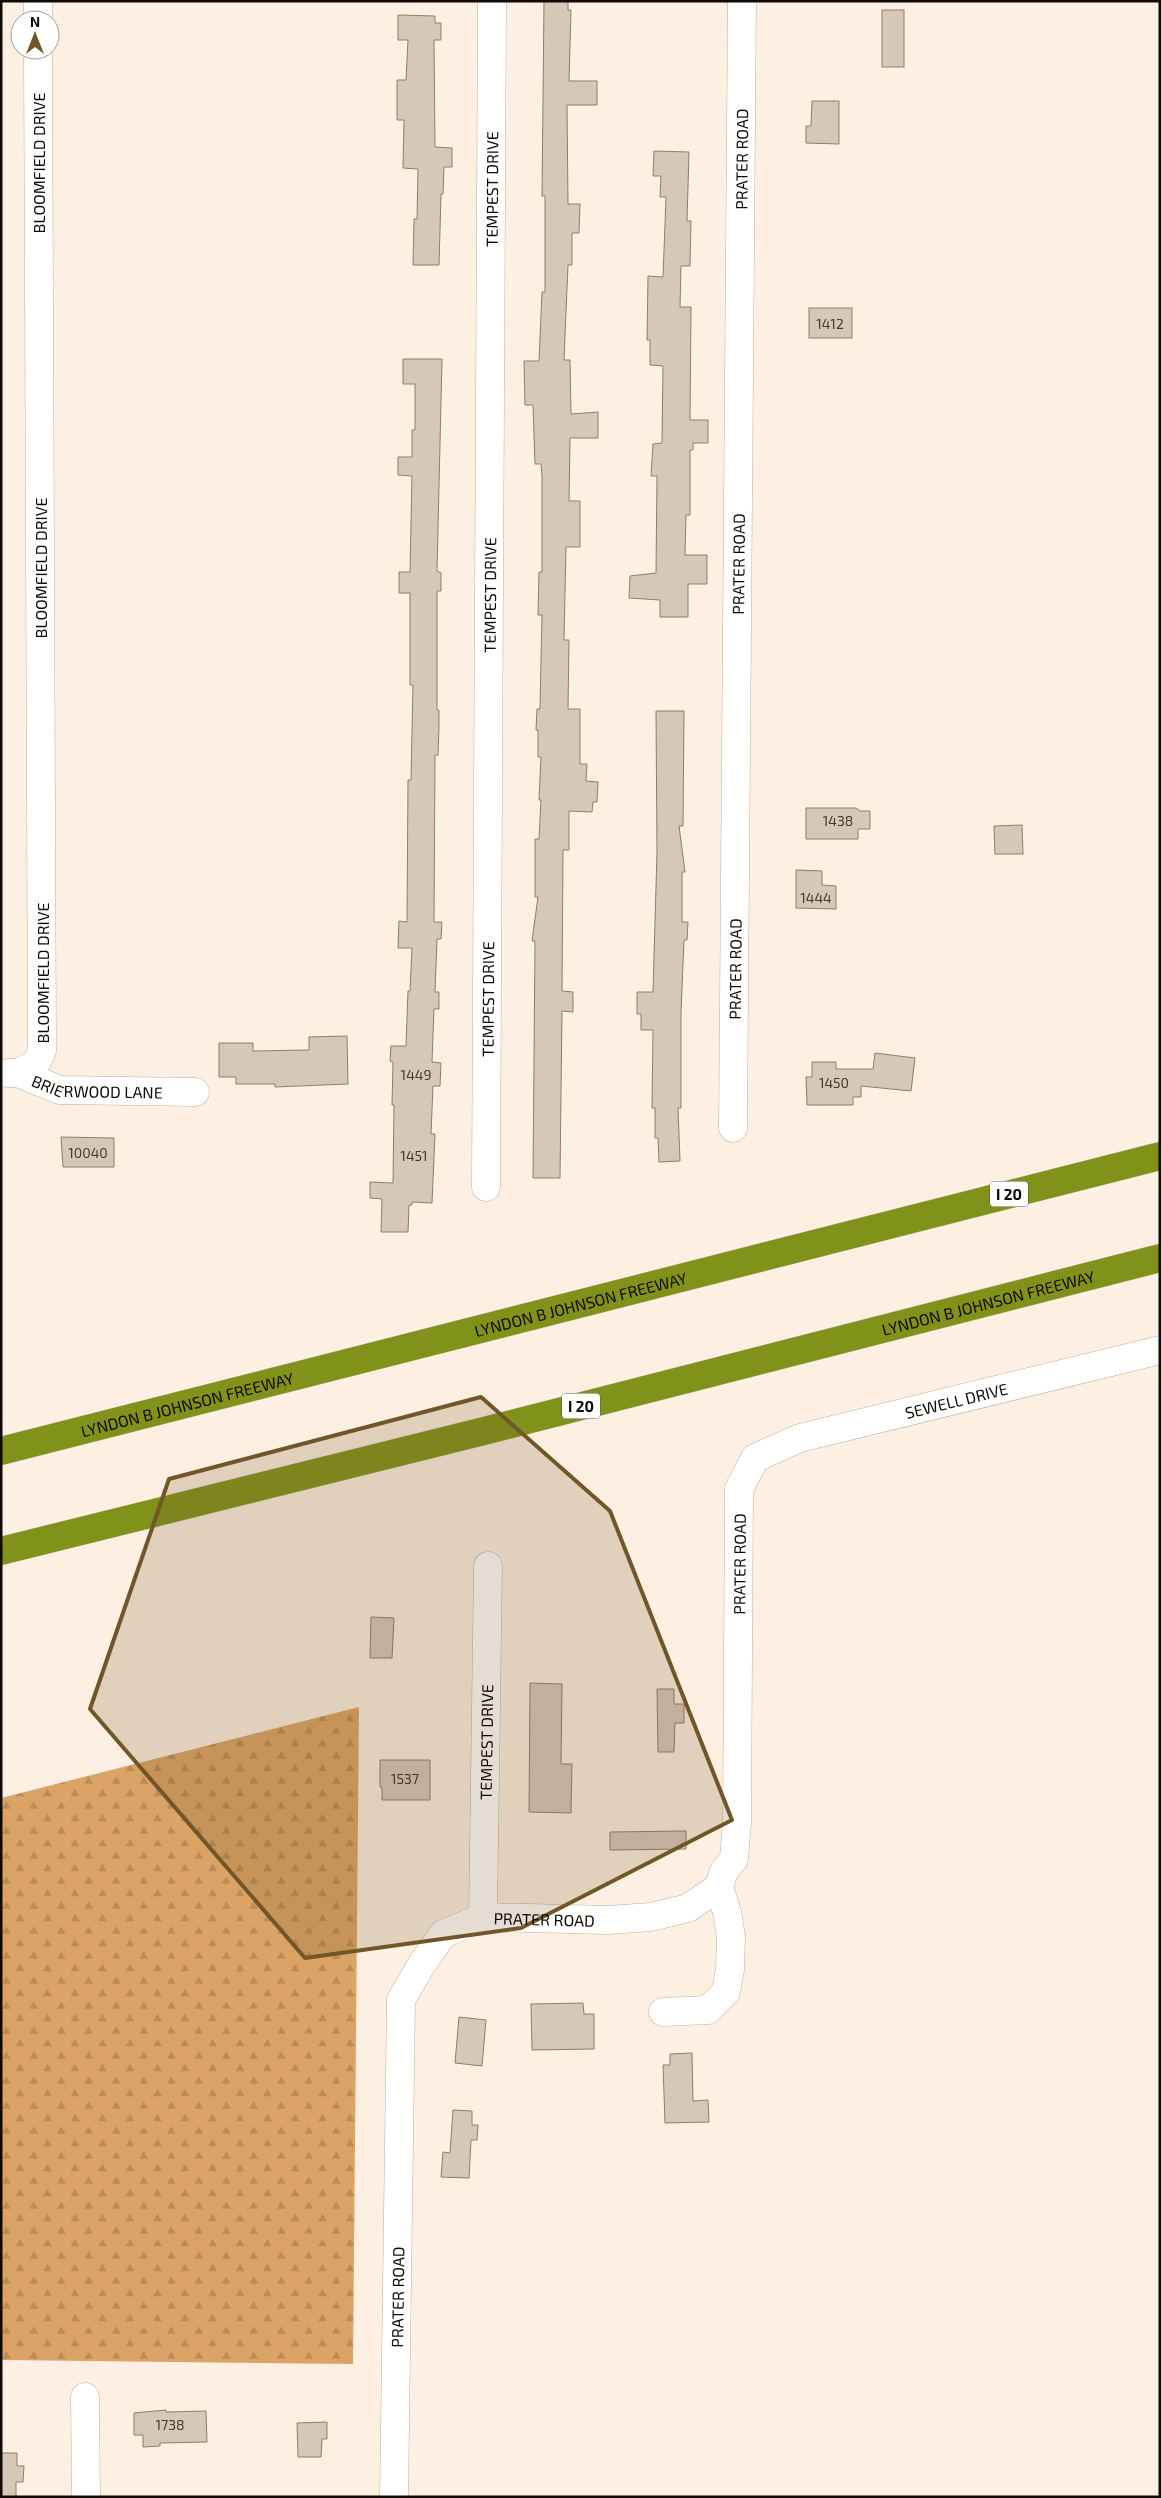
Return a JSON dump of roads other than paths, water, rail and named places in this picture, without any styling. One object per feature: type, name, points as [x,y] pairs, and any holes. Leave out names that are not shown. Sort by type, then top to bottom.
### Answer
[{"type":"highway","points":[[859,1232],[1160,1138]]},
{"type":"highway","name":"LYNDON B JOHNSON FREEWAY","points":[[1,1451],[1160,1156]]},
{"type":"highway","name":"LYNDON B JOHNSON FREEWAY","points":[[1,1551],[494,1429],[1160,1258]]},
{"type":"street","name":"TEMPEST DRIVE","points":[[486,1187],[492,1]]},
{"type":"street","name":"PRATER ROAD","points":[[733,1128],[742,1]]},
{"type":"street","name":"BLOOMFIELD DRIVE","points":[[10,1073],[35,1066],[42,1051],[38,60]]},
{"type":"street","name":"BRIERWOOD LANE","points":[[10,1073],[60,1090],[195,1092]]},
{"type":"street","name":"SEWELL DRIVE","points":[[755,1458],[800,1438],[1160,1350]]},
{"type":"street","name":"PRATER ROAD","points":[[394,2497],[401,2000],[420,1967],[444,1934],[484,1917],[608,1920],[650,1917],[688,1908],[719,1887],[724,1871],[734,1859],[737,1822],[739,1489],[755,1458]]},
{"type":"street","name":"TEMPEST DRIVE","points":[[484,1917],[488,1566]]},
{"type":"street","points":[[663,2012],[708,2010],[726,1992],[730,1969],[731,1938],[727,1912],[719,1887]]},
{"type":"street","points":[[85,2397],[86,2497]]}]
